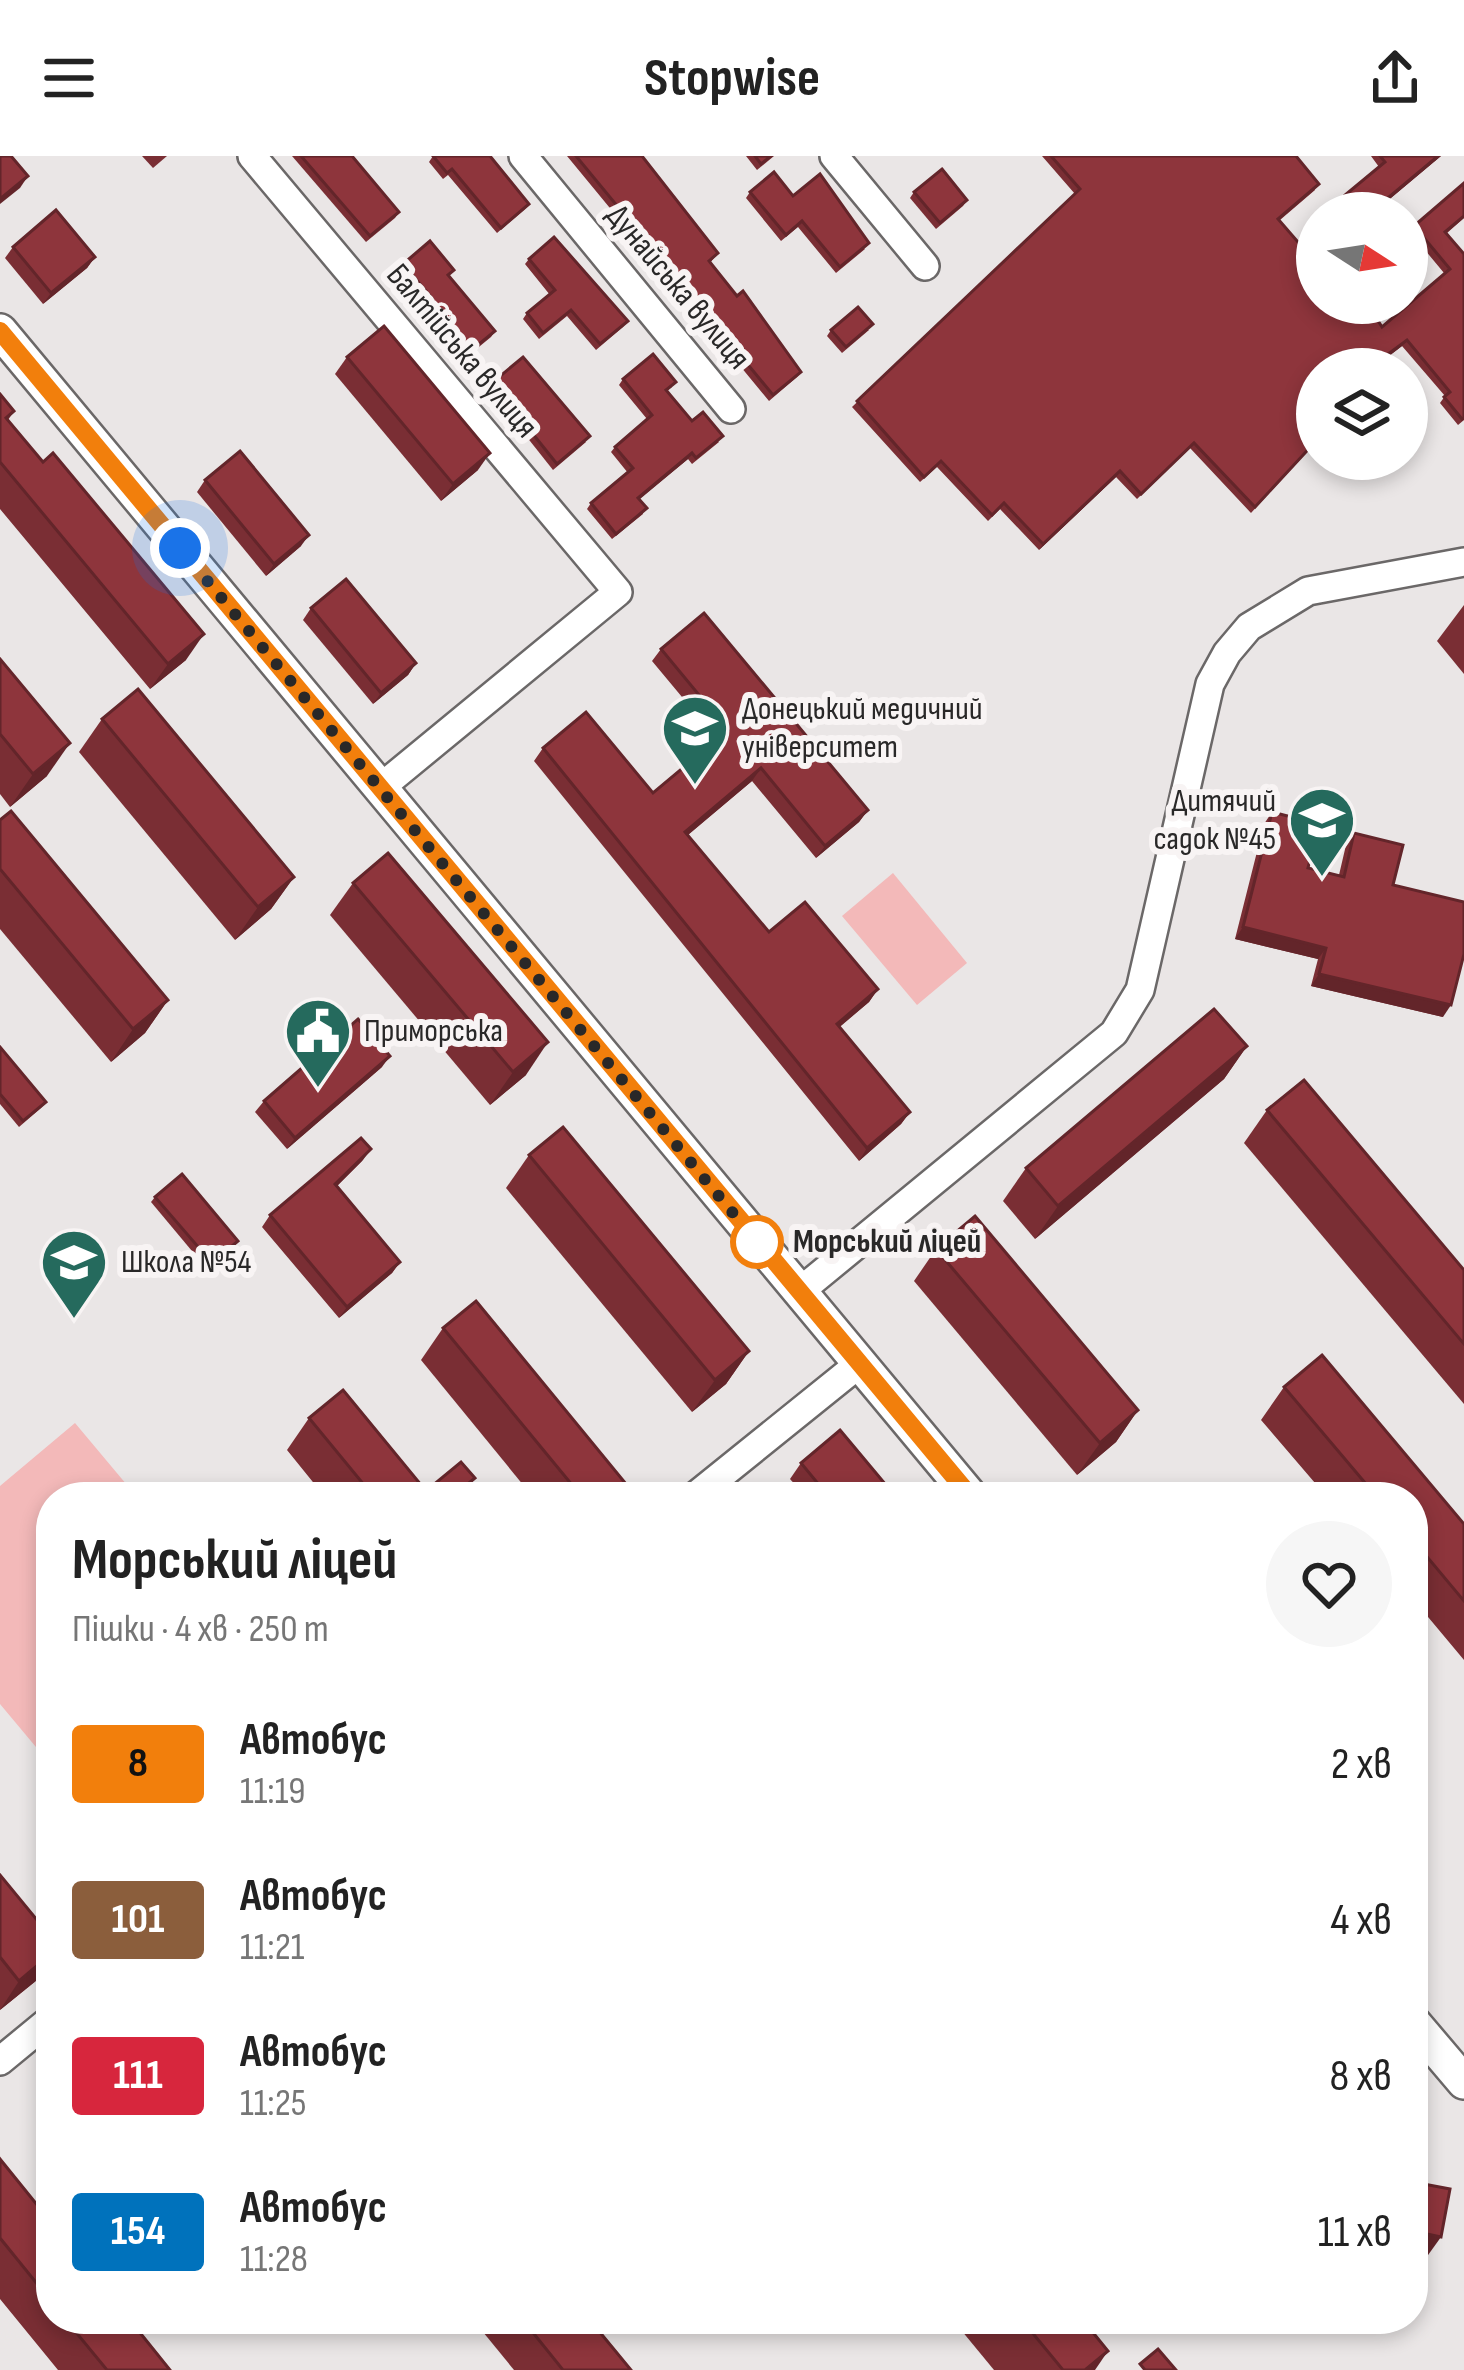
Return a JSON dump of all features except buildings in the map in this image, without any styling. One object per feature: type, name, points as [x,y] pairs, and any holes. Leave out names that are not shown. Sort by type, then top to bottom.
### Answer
[{"type":"main road","points":[[0,331],[958,1482]]},
{"type":"main road","points":[[1428,2040],[1464,2082]]},
{"type":"street","name":"Балтійська вулиця","points":[[252,156],[618,592],[380,788]]},
{"type":"street","name":"Дунайська вулиця","points":[[523,156],[731,409]]},
{"type":"street","points":[[834,156],[925,266]]},
{"type":"street","points":[[799,1292],[1114,1033],[1130,1013],[1140,991],[1210,684],[1249,627],[1308,591],[1464,562]]},
{"type":"street","points":[[713,1482],[859,1364]]},
{"type":"street","points":[[0,2061],[36,2031]]},
{"type":"shaded area","points":[[893,873],[967,963],[917,1005],[842,916]]},
{"type":"shaded area","points":[[75,1423],[124,1482],[36,1482],[36,1747],[0,1704],[0,1486]]},
{"type":"bus line","name":"8","points":[[0,331],[958,1482]]},
{"type":"place","name":"Донецький медичний університет","points":[[695,787]]},
{"type":"place","name":"Дитячий садок №45","points":[[1322,879]]},
{"type":"place","name":"Приморська","points":[[318,1090]]},
{"type":"place","name":"Морський ліцей","points":[[757,1242]]},
{"type":"place","name":"Школа №54","points":[[74,1321]]},
{"type":"route","points":[[180,548],[757,1242]]}]
